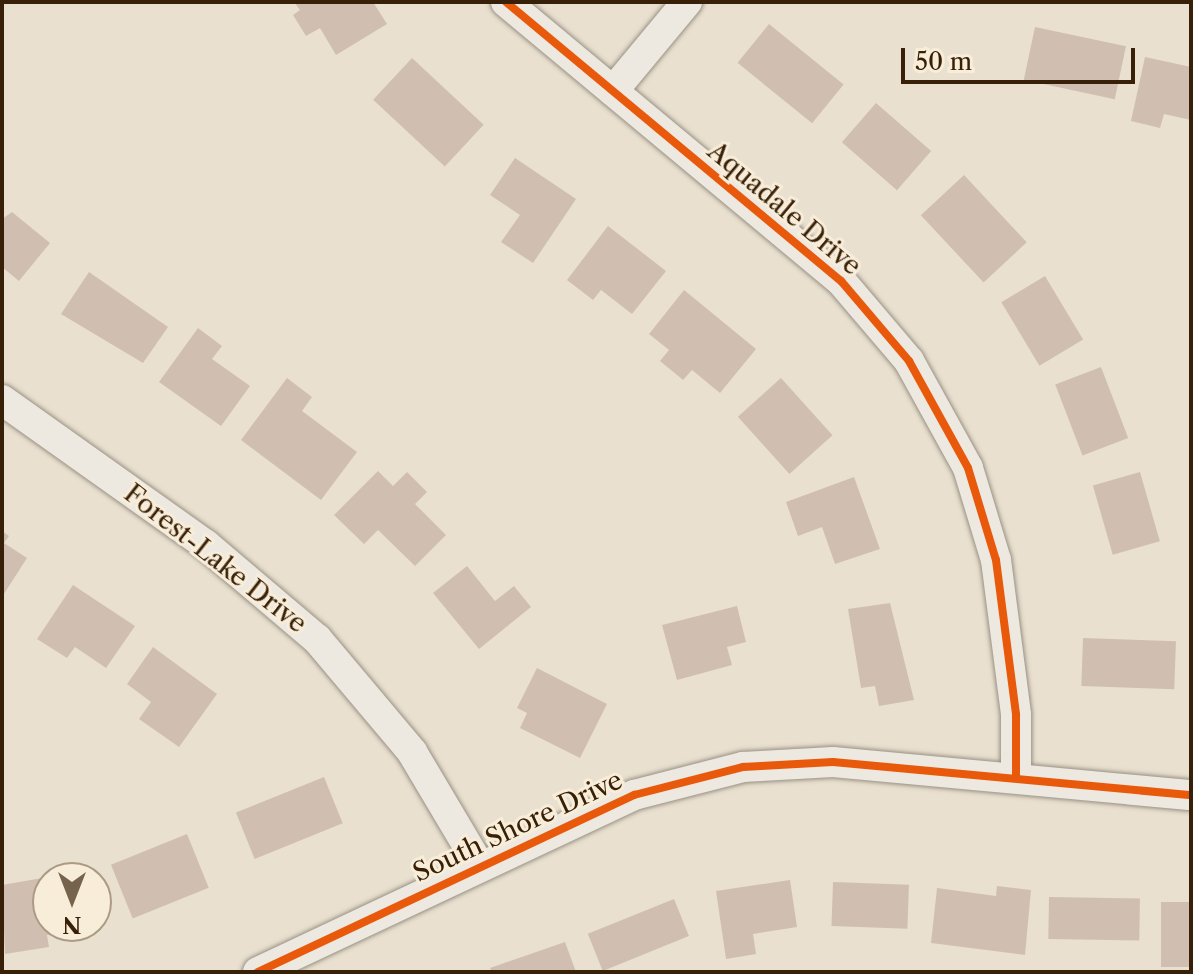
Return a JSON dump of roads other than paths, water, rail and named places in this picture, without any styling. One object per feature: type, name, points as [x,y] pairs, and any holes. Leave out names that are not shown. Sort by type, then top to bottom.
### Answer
[{"type":"street","name":"Aquadale Drive","points":[[506,2],[841,281],[930,393],[968,468],[996,560],[1016,715],[1016,778]]},
{"type":"street","points":[[613,91],[687,2]]},
{"type":"street","name":"Forest-Lake Drive","points":[[2,400],[206,545],[317,639],[412,752],[479,865]]},
{"type":"street","name":"South Shore Drive","points":[[258,972],[479,865],[634,795],[743,767],[833,762],[1191,795]]}]
